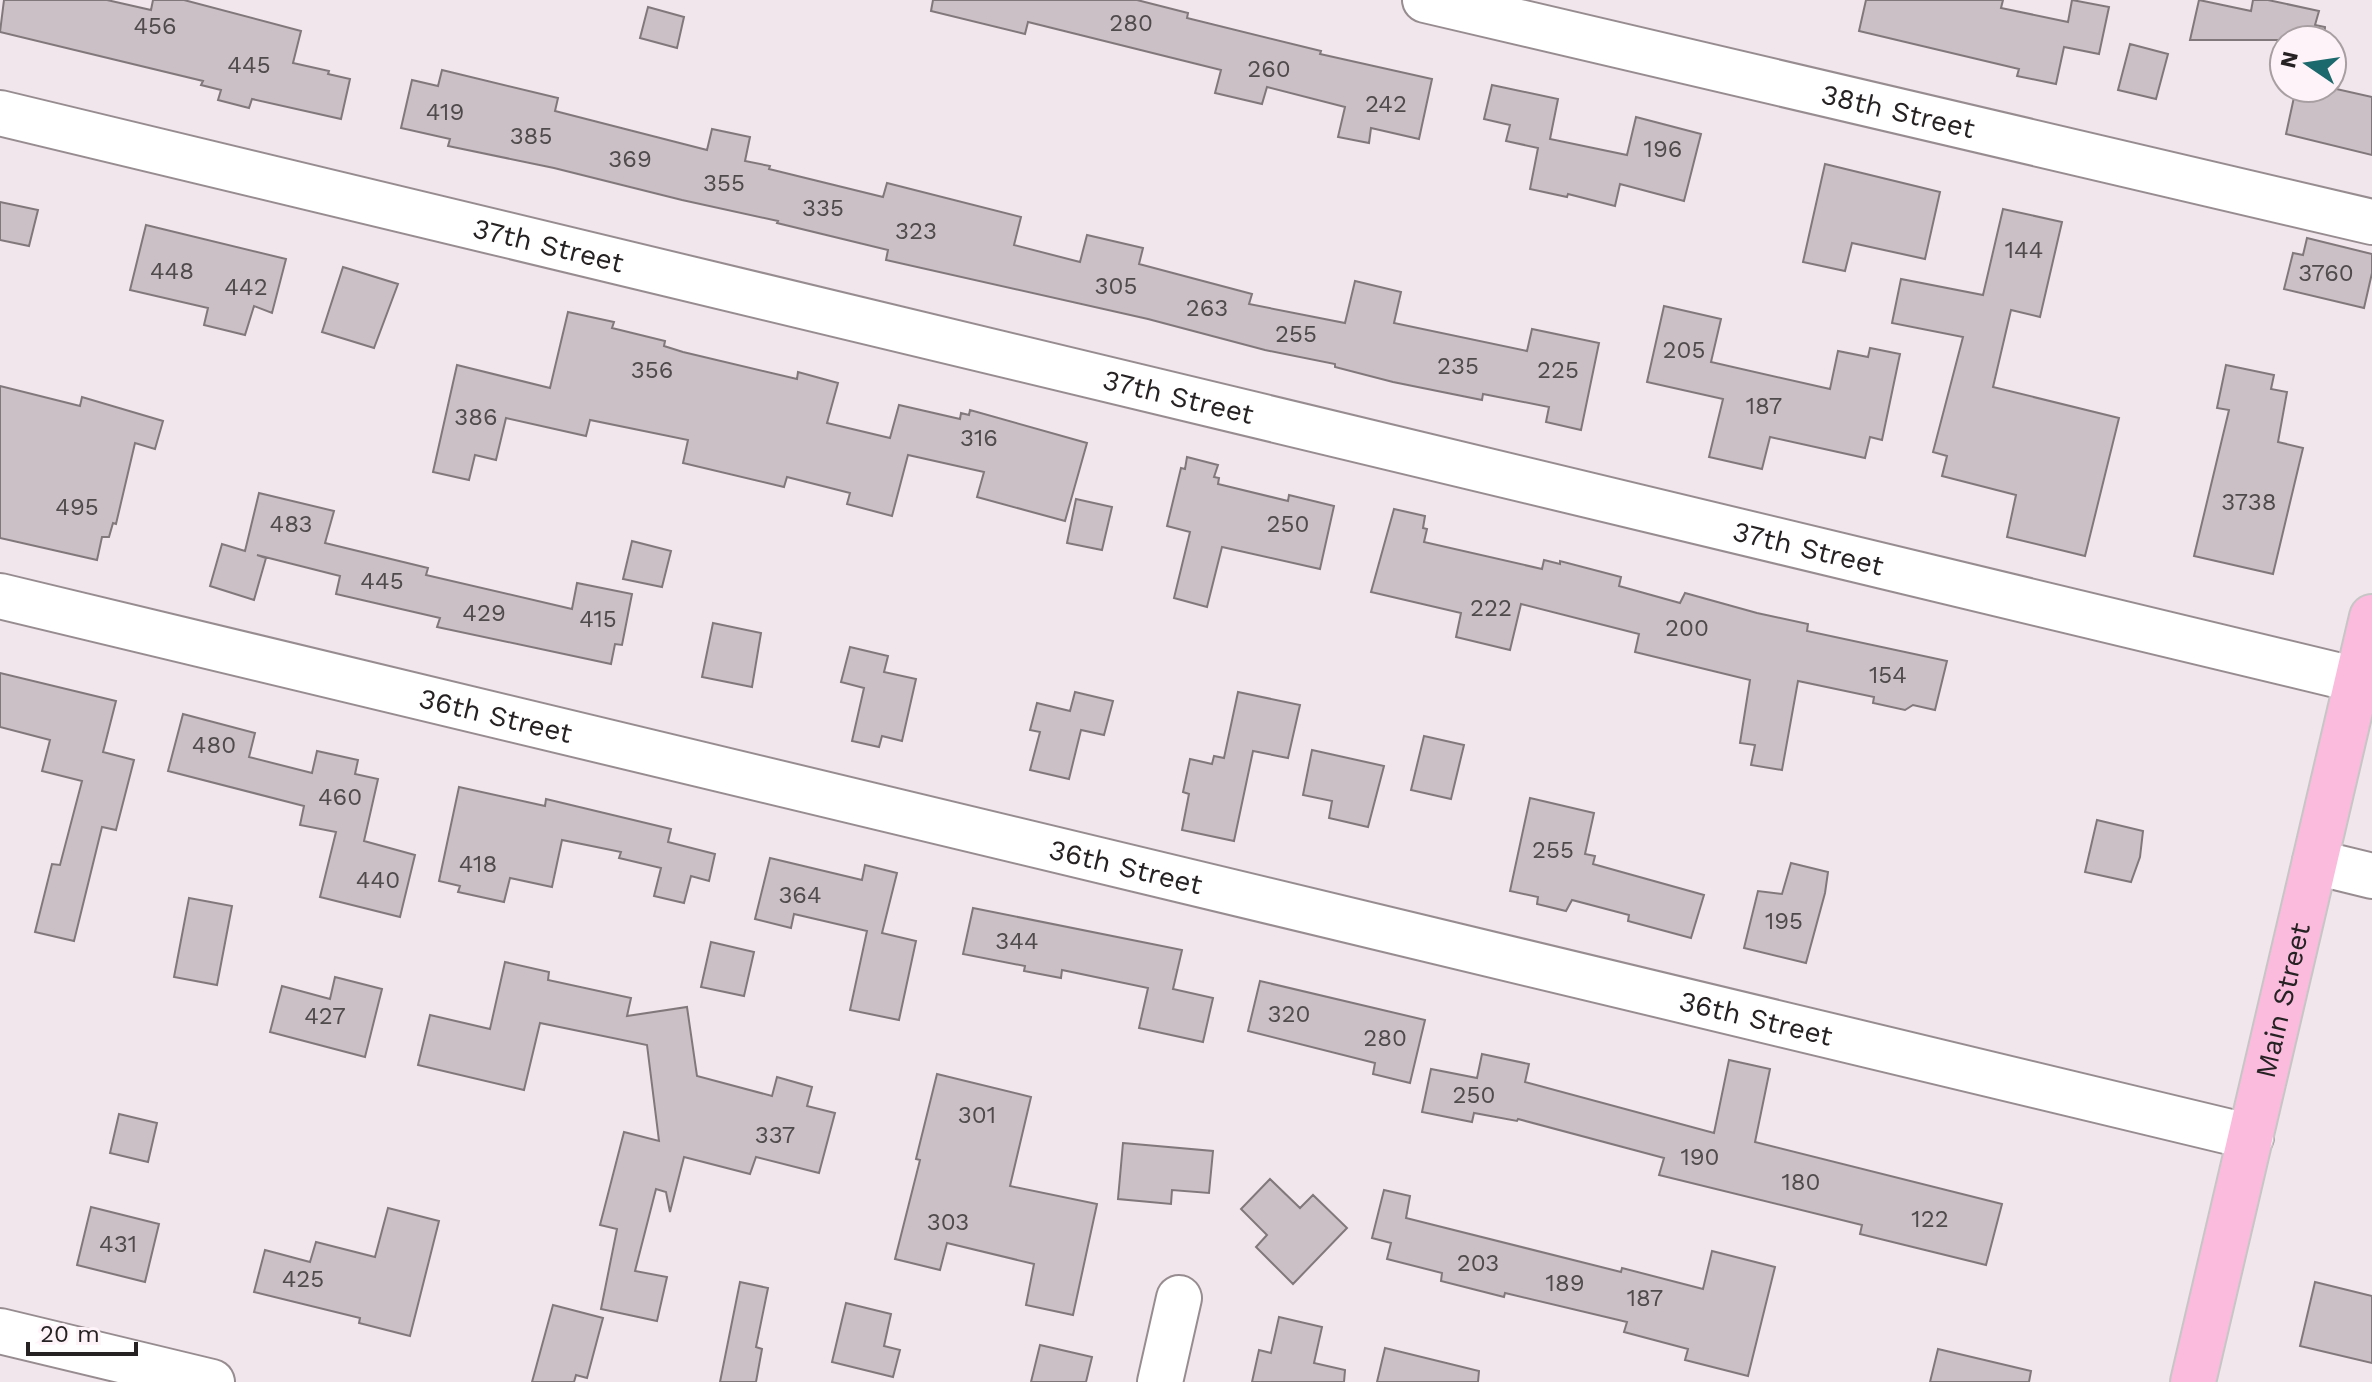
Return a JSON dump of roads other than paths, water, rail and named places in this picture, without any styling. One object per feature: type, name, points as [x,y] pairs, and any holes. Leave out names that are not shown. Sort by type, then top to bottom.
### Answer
[{"type":"main road","name":"Main Street","points":[[2193,1382],[2372,617]]},
{"type":"street","name":"38th Street","points":[[1425,0],[2372,222]]},
{"type":"street","name":"37th Street","points":[[0,113],[2357,680]]},
{"type":"street","name":"36th Street","points":[[0,596],[2251,1137]]},
{"type":"street","points":[[2315,862],[2372,876]]},
{"type":"street","points":[[1160,1382],[1179,1298]]},
{"type":"street","points":[[0,1331],[212,1382]]}]
